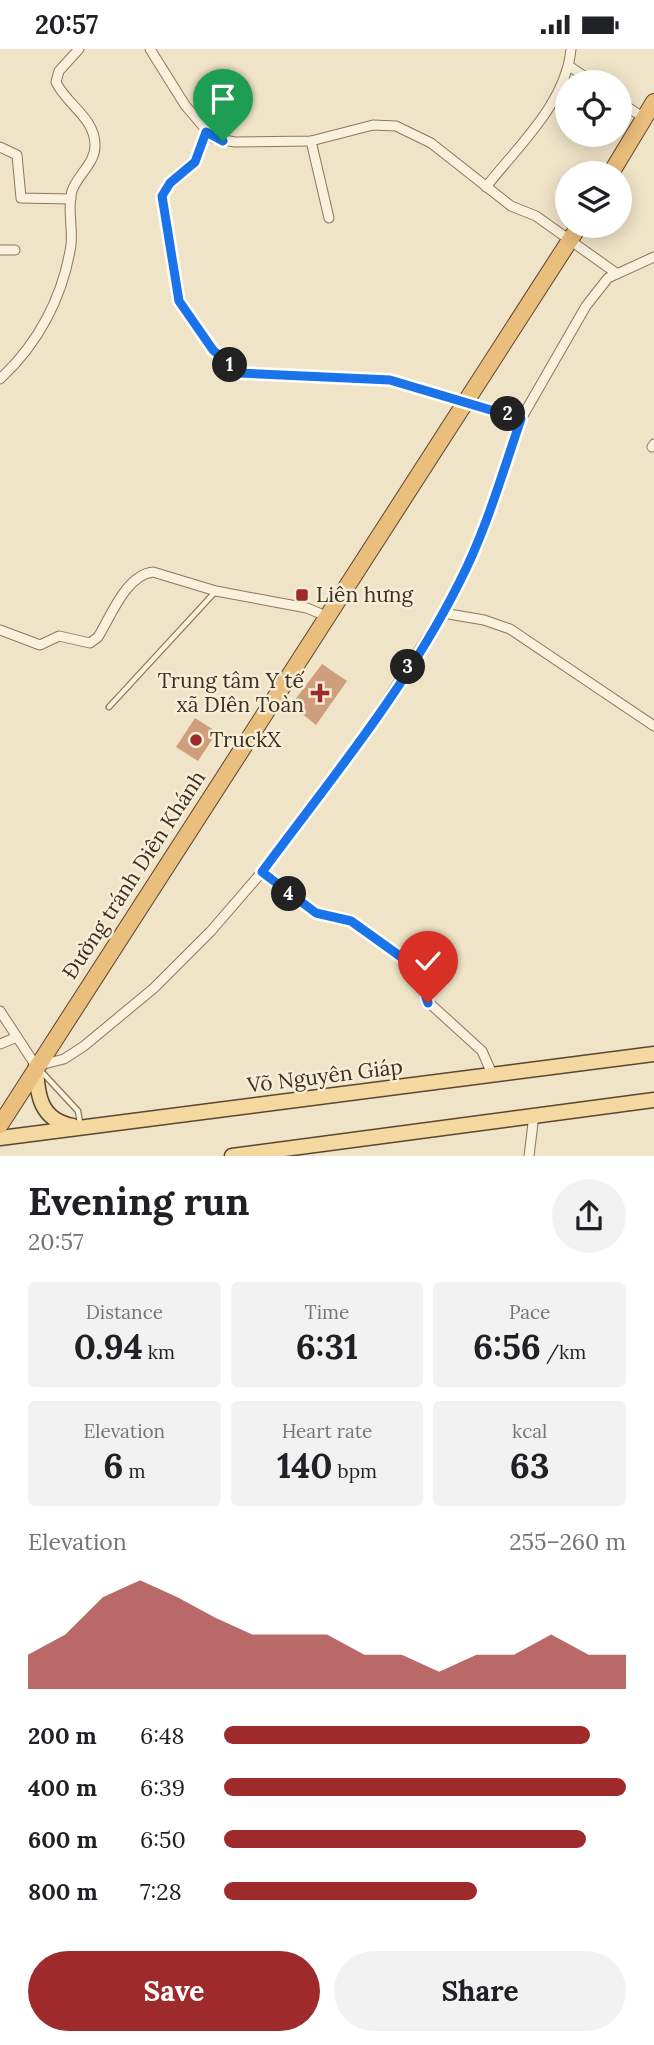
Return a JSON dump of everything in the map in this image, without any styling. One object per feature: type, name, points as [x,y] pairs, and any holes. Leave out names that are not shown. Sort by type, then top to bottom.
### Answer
[{"type":"highway","points":[[618,161],[654,102]]},
{"type":"highway","name":"Đường tránh Diên Khánh","points":[[0,1125],[572,238]]},
{"type":"main road","name":"Võ Nguyên Giáp","points":[[0,1137],[654,1055]]},
{"type":"main road","points":[[36,1066],[37,1095],[46,1114],[58,1123],[81,1128]]},
{"type":"main road","points":[[0,1109],[24,1087]]},
{"type":"main road","points":[[232,1156],[654,1100]]},
{"type":"street","points":[[0,379],[28,351],[48,315],[71,247],[71,199],[74,187],[93,155],[95,145],[86,119],[56,82],[59,71],[79,49]]},
{"type":"street","points":[[150,49],[206,132],[223,141],[310,141],[360,127],[396,127],[431,143],[511,206],[536,216],[569,243],[616,274]]},
{"type":"street","points":[[486,187],[555,99],[569,66],[571,49]]},
{"type":"street","points":[[569,66],[575,70]]},
{"type":"street","points":[[632,110],[643,118]]},
{"type":"street","points":[[206,132],[195,162],[170,183],[162,196],[179,301],[213,350],[239,373],[390,380],[521,419]]},
{"type":"street","points":[[310,141],[329,218]]},
{"type":"street","points":[[0,147],[17,155],[21,198],[71,199]]},
{"type":"street","points":[[0,250],[15,250]]},
{"type":"street","points":[[0,1011],[36,1066],[64,1059],[154,988],[211,931],[262,872],[366,733],[443,613],[477,545],[521,419],[586,306],[601,286],[616,274],[654,257]]},
{"type":"street","points":[[0,630],[43,645],[59,636],[85,644],[92,643],[132,582],[145,573],[164,573],[216,591],[307,608],[326,616]]},
{"type":"street","points":[[443,613],[484,620],[510,629],[654,726]]},
{"type":"street","points":[[262,872],[316,913],[351,921],[429,977],[433,984],[426,1000],[482,1051],[493,1076]]},
{"type":"street","points":[[0,1044],[17,1037]]},
{"type":"street","points":[[529,1156],[534,1115]]},
{"type":"lane","points":[[109,706],[216,591]]},
{"type":"lane","points":[[36,1066],[78,1111],[81,1128]]},
{"type":"building","name":"Trung tâm Y tế xã DIên Toàn","points":[[322,664],[347,681],[316,725],[291,705]]},
{"type":"building","name":"TruckX","points":[[195,718],[217,732],[198,761],[176,747]]},
{"type":"place","name":"Liên hưng","points":[[302,595]]},
{"type":"place","name":"Trung tâm Y tế xã DIên Toàn","points":[[320,693]]},
{"type":"place","name":"TruckX","points":[[196,740]]},
{"type":"route","points":[[223,141],[206,132],[195,162],[170,183],[162,196],[179,301],[213,350],[239,373],[255,376],[308,375],[390,380],[521,419],[477,545],[443,613],[366,733],[262,872],[316,913],[343,916],[429,977],[433,984],[426,997],[428,1003]]}]
